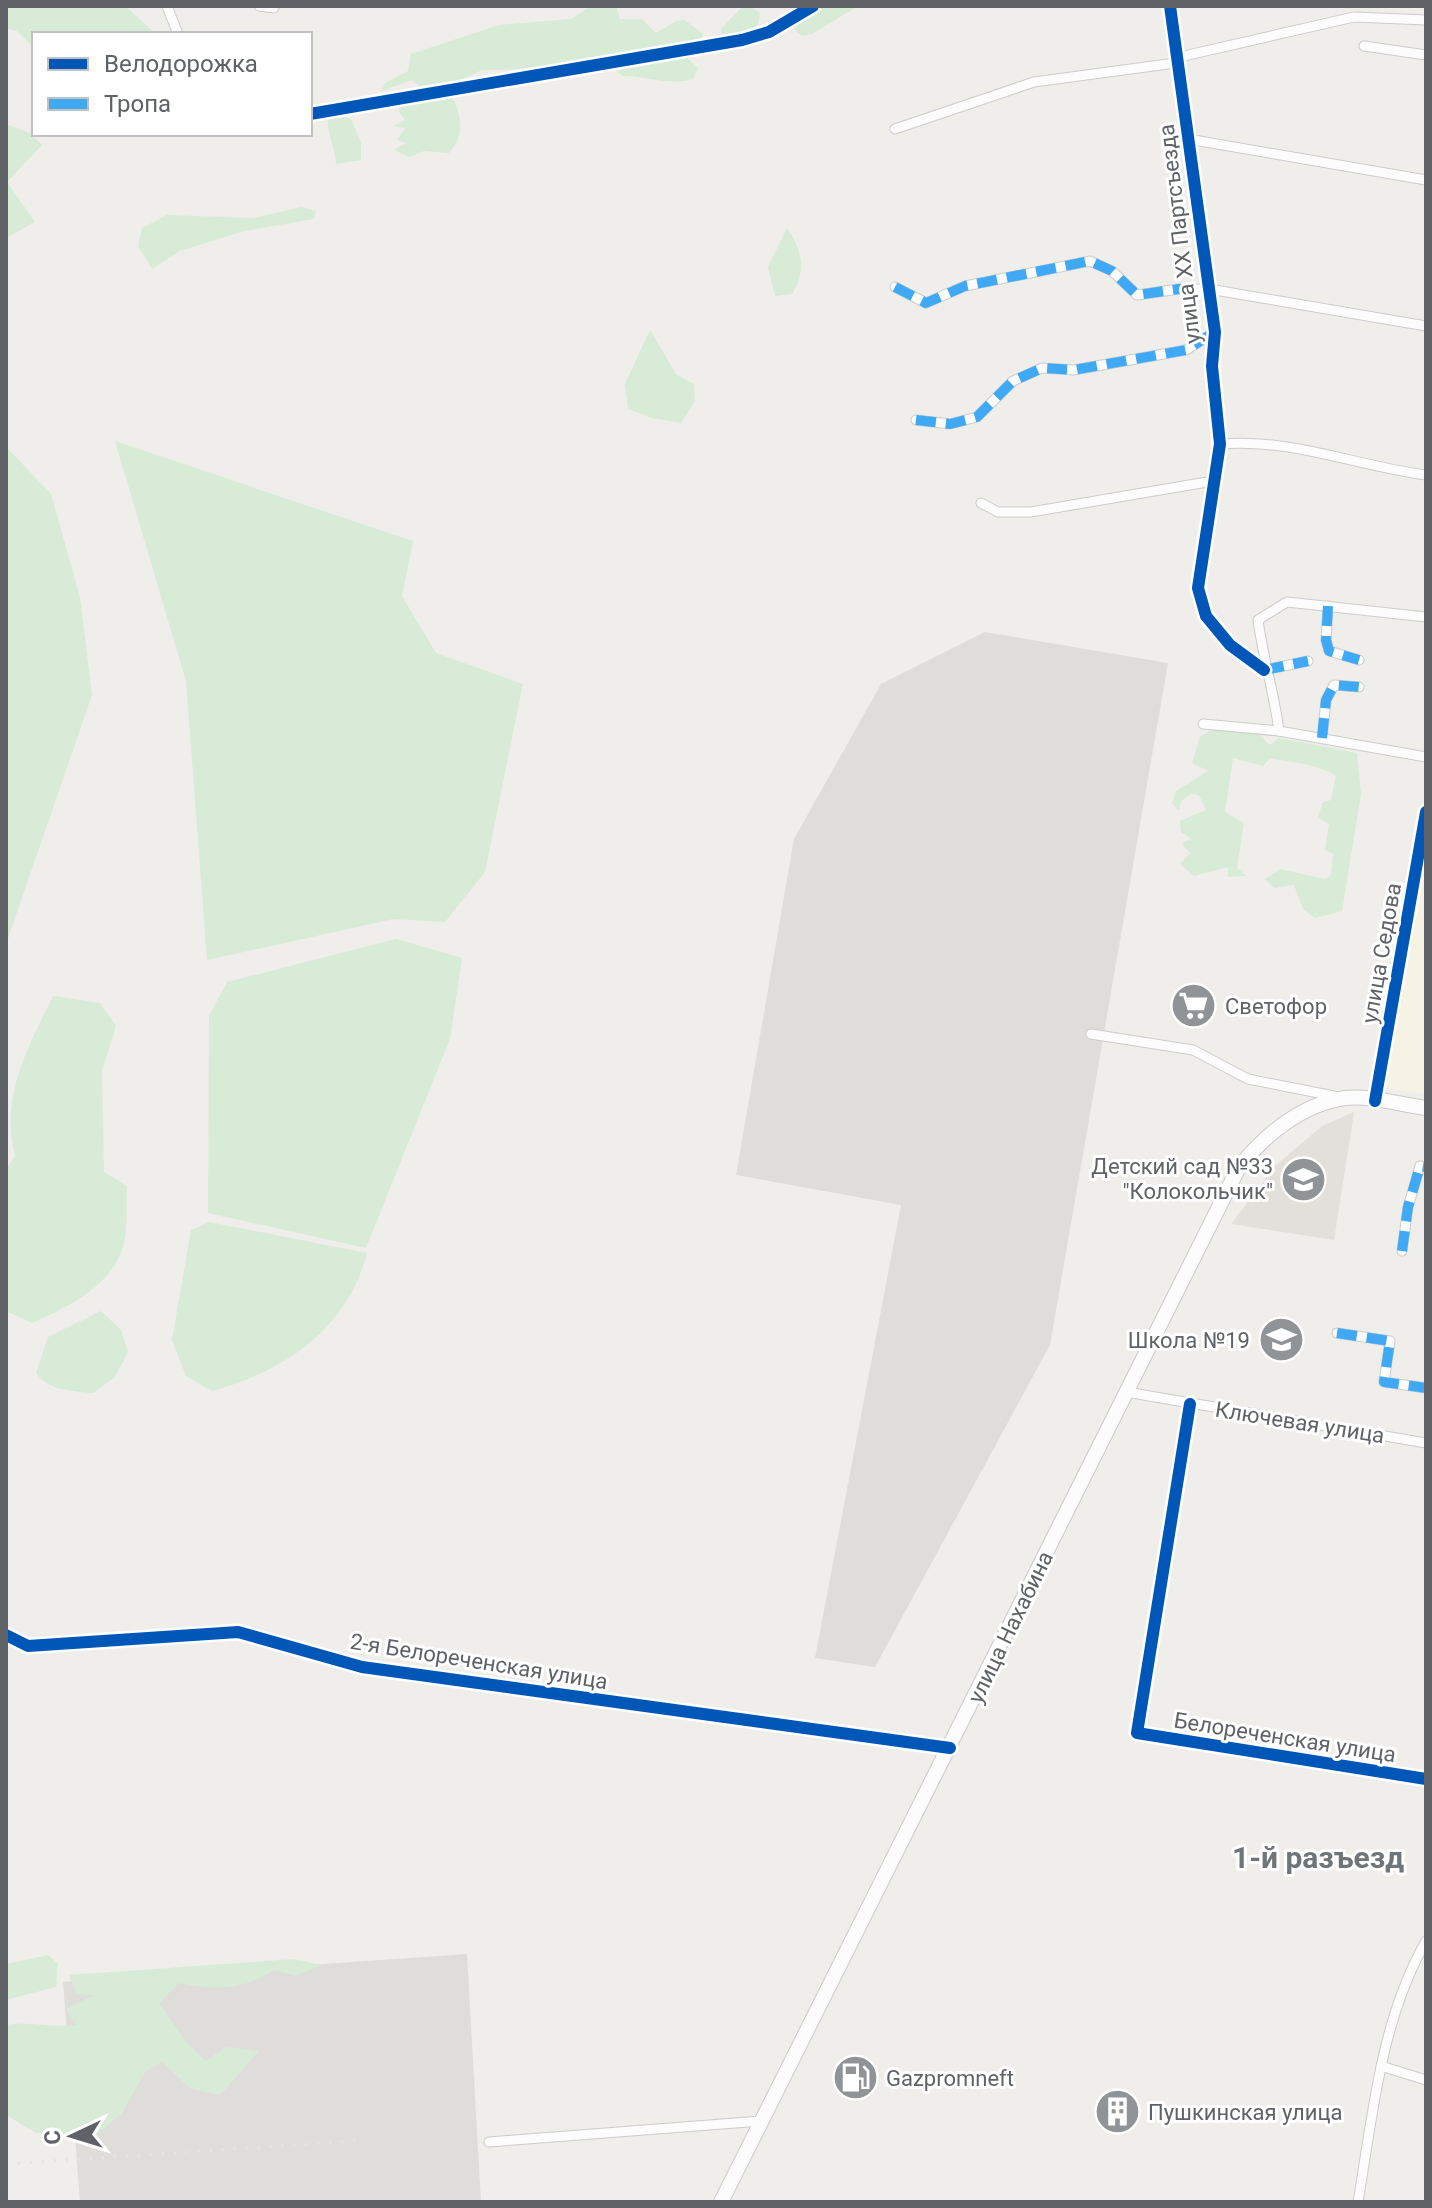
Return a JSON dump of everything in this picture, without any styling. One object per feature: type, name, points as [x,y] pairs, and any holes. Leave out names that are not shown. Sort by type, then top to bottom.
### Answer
[{"type":"main road","points":[[1346,1098],[1426,1108]]},
{"type":"main road","name":"улица Нахабина","points":[[721,2202],[1238,1169],[1253,1149],[1283,1125],[1323,1105],[1346,1098]]},
{"type":"street","points":[[167,6],[177,32]]},
{"type":"street","points":[[259,6],[274,8]]},
{"type":"street","points":[[312,114],[742,40],[769,32],[813,6]]},
{"type":"street","name":"улица XX Партсъезда","points":[[1170,6],[1215,332],[1212,366],[1220,444],[1198,588],[1206,616],[1230,645],[1264,670]]},
{"type":"street","points":[[895,129],[1034,82],[1168,64],[1354,17],[1426,20]]},
{"type":"street","points":[[1364,46],[1426,55]]},
{"type":"street","points":[[1188,139],[1426,180]]},
{"type":"street","points":[[895,287],[926,303],[965,286],[1090,261],[1112,271],[1137,295],[1209,289],[1426,326]]},
{"type":"street","points":[[916,420],[950,424],[977,417],[1013,381],[1042,368],[1074,370],[1186,350],[1215,332]]},
{"type":"street","points":[[1220,444],[1262,442],[1333,453],[1378,469],[1426,475]]},
{"type":"street","points":[[981,503],[998,512],[1031,512],[1213,481]]},
{"type":"street","points":[[1279,731],[1271,681],[1264,670],[1258,620],[1287,602],[1426,617]]},
{"type":"street","points":[[1328,606],[1326,640],[1329,651],[1359,660]]},
{"type":"street","points":[[1264,670],[1308,661]]},
{"type":"street","points":[[1322,738],[1326,700],[1334,685],[1359,687]]},
{"type":"street","points":[[1203,724],[1279,731],[1426,757]]},
{"type":"street","name":"улица Седова","points":[[1375,1101],[1426,812]]},
{"type":"street","points":[[1091,1034],[1193,1050],[1248,1079],[1346,1098]]},
{"type":"street","points":[[1402,1251],[1408,1207],[1420,1166],[1426,1167]]},
{"type":"street","points":[[1337,1333],[1390,1341],[1384,1382],[1426,1388]]},
{"type":"street","name":"Ключевая улица","points":[[1126,1392],[1426,1443]]},
{"type":"street","name":"Белореченская улица","points":[[1190,1404],[1137,1733],[1426,1779]]},
{"type":"street","name":"2-я Белореченская улица","points":[[6,1635],[28,1646],[238,1632],[362,1667],[950,1748]]},
{"type":"street","points":[[1358,2202],[1381,2066],[1400,1991],[1426,1941]]},
{"type":"street","points":[[1381,2066],[1426,2080]]},
{"type":"street","points":[[489,2142],[761,2121]]},
{"type":"shaded area","points":[[985,632],[1168,663],[1050,1345],[875,1667],[815,1658],[901,1205],[736,1175],[794,839],[881,684]]},
{"type":"shaded area","points":[[1426,862],[1426,1094],[1386,1088]]},
{"type":"shaded area","name":"Детский сад №33 \"Колокольчик\"","points":[[1354,1112],[1334,1240],[1231,1224],[1275,1166],[1322,1126]]},
{"type":"shaded area","points":[[467,1954],[481,2202],[80,2202],[63,1982]]},
{"type":"green space","points":[[6,6],[125,6],[154,32],[32,32],[32,46],[17,31],[6,28]]},
{"type":"green space","points":[[591,6],[616,6],[620,19],[642,19],[656,33],[676,21],[685,20],[703,34],[702,41],[528,69],[482,70],[461,80],[421,88],[412,80],[381,91],[385,83],[408,71],[411,54],[499,25],[571,19]]},
{"type":"green space","points":[[818,6],[858,6],[812,34],[802,36],[795,30],[796,23]]},
{"type":"green space","points":[[741,8],[753,8],[760,14],[758,25],[736,39],[721,37],[721,29]]},
{"type":"green space","points":[[685,56],[698,68],[693,79],[684,81],[622,76],[614,66]]},
{"type":"green space","points":[[442,93],[452,97],[460,119],[460,133],[449,153],[424,151],[409,157],[394,150],[406,143],[397,140],[405,128],[393,126],[405,120],[399,112],[400,101]]},
{"type":"green space","points":[[328,113],[351,119],[361,143],[361,160],[336,164]]},
{"type":"green space","points":[[6,114],[8,125],[28,132],[42,145],[7,182],[35,222],[6,238]]},
{"type":"green space","points":[[301,207],[316,211],[314,219],[244,231],[180,251],[152,269],[138,246],[142,228],[167,215],[254,218]]},
{"type":"green space","points":[[787,228],[799,252],[800,277],[792,294],[775,296],[768,267]]},
{"type":"green space","points":[[650,330],[676,374],[694,384],[695,401],[681,423],[652,418],[628,409],[625,384]]},
{"type":"green space","points":[[115,441],[413,541],[402,596],[436,653],[523,684],[485,872],[445,922],[393,919],[207,960],[186,681]]},
{"type":"green space","points":[[6,447],[51,494],[80,597],[92,695],[6,944]]},
{"type":"green space","points":[[1213,729],[1258,734],[1270,745],[1279,738],[1357,753],[1361,794],[1342,911],[1315,918],[1303,909],[1294,885],[1274,888],[1265,879],[1280,869],[1324,879],[1331,876],[1333,854],[1325,850],[1329,824],[1318,817],[1323,802],[1331,800],[1336,776],[1312,766],[1270,758],[1263,766],[1233,758],[1225,812],[1244,823],[1237,867],[1246,876],[1228,877],[1228,867],[1194,876],[1180,864],[1190,853],[1181,843],[1192,839],[1181,832],[1180,821],[1206,810],[1199,795],[1191,794],[1181,801],[1179,810],[1172,804],[1176,791],[1208,771],[1192,763],[1200,737]]},
{"type":"green space","points":[[396,939],[462,958],[450,1039],[366,1248],[208,1213],[209,1016],[227,982]]},
{"type":"green space","points":[[53,996],[100,1003],[116,1026],[102,1071],[104,1172],[127,1186],[126,1229],[119,1258],[100,1283],[74,1302],[32,1323],[6,1311],[6,1169],[15,1156],[11,1113],[19,1074]]},
{"type":"green space","points":[[209,1222],[367,1253],[358,1280],[345,1304],[309,1343],[264,1372],[212,1391],[186,1376],[172,1340],[191,1230]]},
{"type":"green space","points":[[101,1311],[121,1330],[128,1352],[115,1377],[93,1393],[62,1389],[41,1379],[36,1373],[48,1337]]},
{"type":"green space","points":[[48,1955],[58,1964],[56,1987],[6,2000],[6,1964]]},
{"type":"green space","points":[[294,1959],[322,1965],[295,1976],[274,1970],[250,1982],[228,1987],[179,1983],[159,2003],[186,2042],[206,2061],[226,2047],[259,2051],[220,2095],[191,2089],[162,2062],[145,2072],[122,2113],[93,2138],[36,2133],[6,2115],[6,2025],[76,2025],[66,2009],[94,1995],[76,1994],[69,1975]]},
{"type":"railway","points":[[6,2164],[355,2141]]},
{"type":"marked path","points":[[895,287],[926,303],[965,286],[1090,261],[1112,271],[1137,295],[1179,289],[1209,289]]},
{"type":"marked path","points":[[916,420],[950,424],[977,417],[1013,381],[1042,368],[1074,370],[1186,350],[1215,332]]},
{"type":"marked path","points":[[1328,606],[1326,640],[1329,651],[1359,660]]},
{"type":"marked path","points":[[1264,670],[1308,661]]},
{"type":"marked path","points":[[1322,738],[1326,700],[1334,685],[1359,687]]},
{"type":"marked path","points":[[1402,1251],[1408,1207],[1420,1166],[1426,1167]]},
{"type":"marked path","points":[[1337,1333],[1390,1341],[1384,1382],[1426,1388]]},
{"type":"cycle path","points":[[312,114],[742,40],[769,32],[813,6]]},
{"type":"cycle path","points":[[1170,6],[1215,332],[1212,366],[1220,444],[1198,588],[1206,616],[1230,645],[1264,670]]},
{"type":"cycle path","points":[[1375,1101],[1426,812]]},
{"type":"cycle path","points":[[1190,1404],[1137,1733],[1426,1779]]},
{"type":"cycle path","points":[[6,1635],[28,1646],[238,1632],[362,1667],[950,1748]]},
{"type":"place","name":"Светофор","points":[[1194,1006]]},
{"type":"place","name":"Детский сад №33 \"Колокольчик\"","points":[[1304,1179]]},
{"type":"place","name":"Школа №19","points":[[1281,1340]]},
{"type":"place","name":"Gazpromneft","points":[[855,2078]]},
{"type":"place","name":"Пушкинская улица","points":[[1117,2112]]},
{"type":"district","name":"1-й разъезд","points":[[1318,1858]]}]
